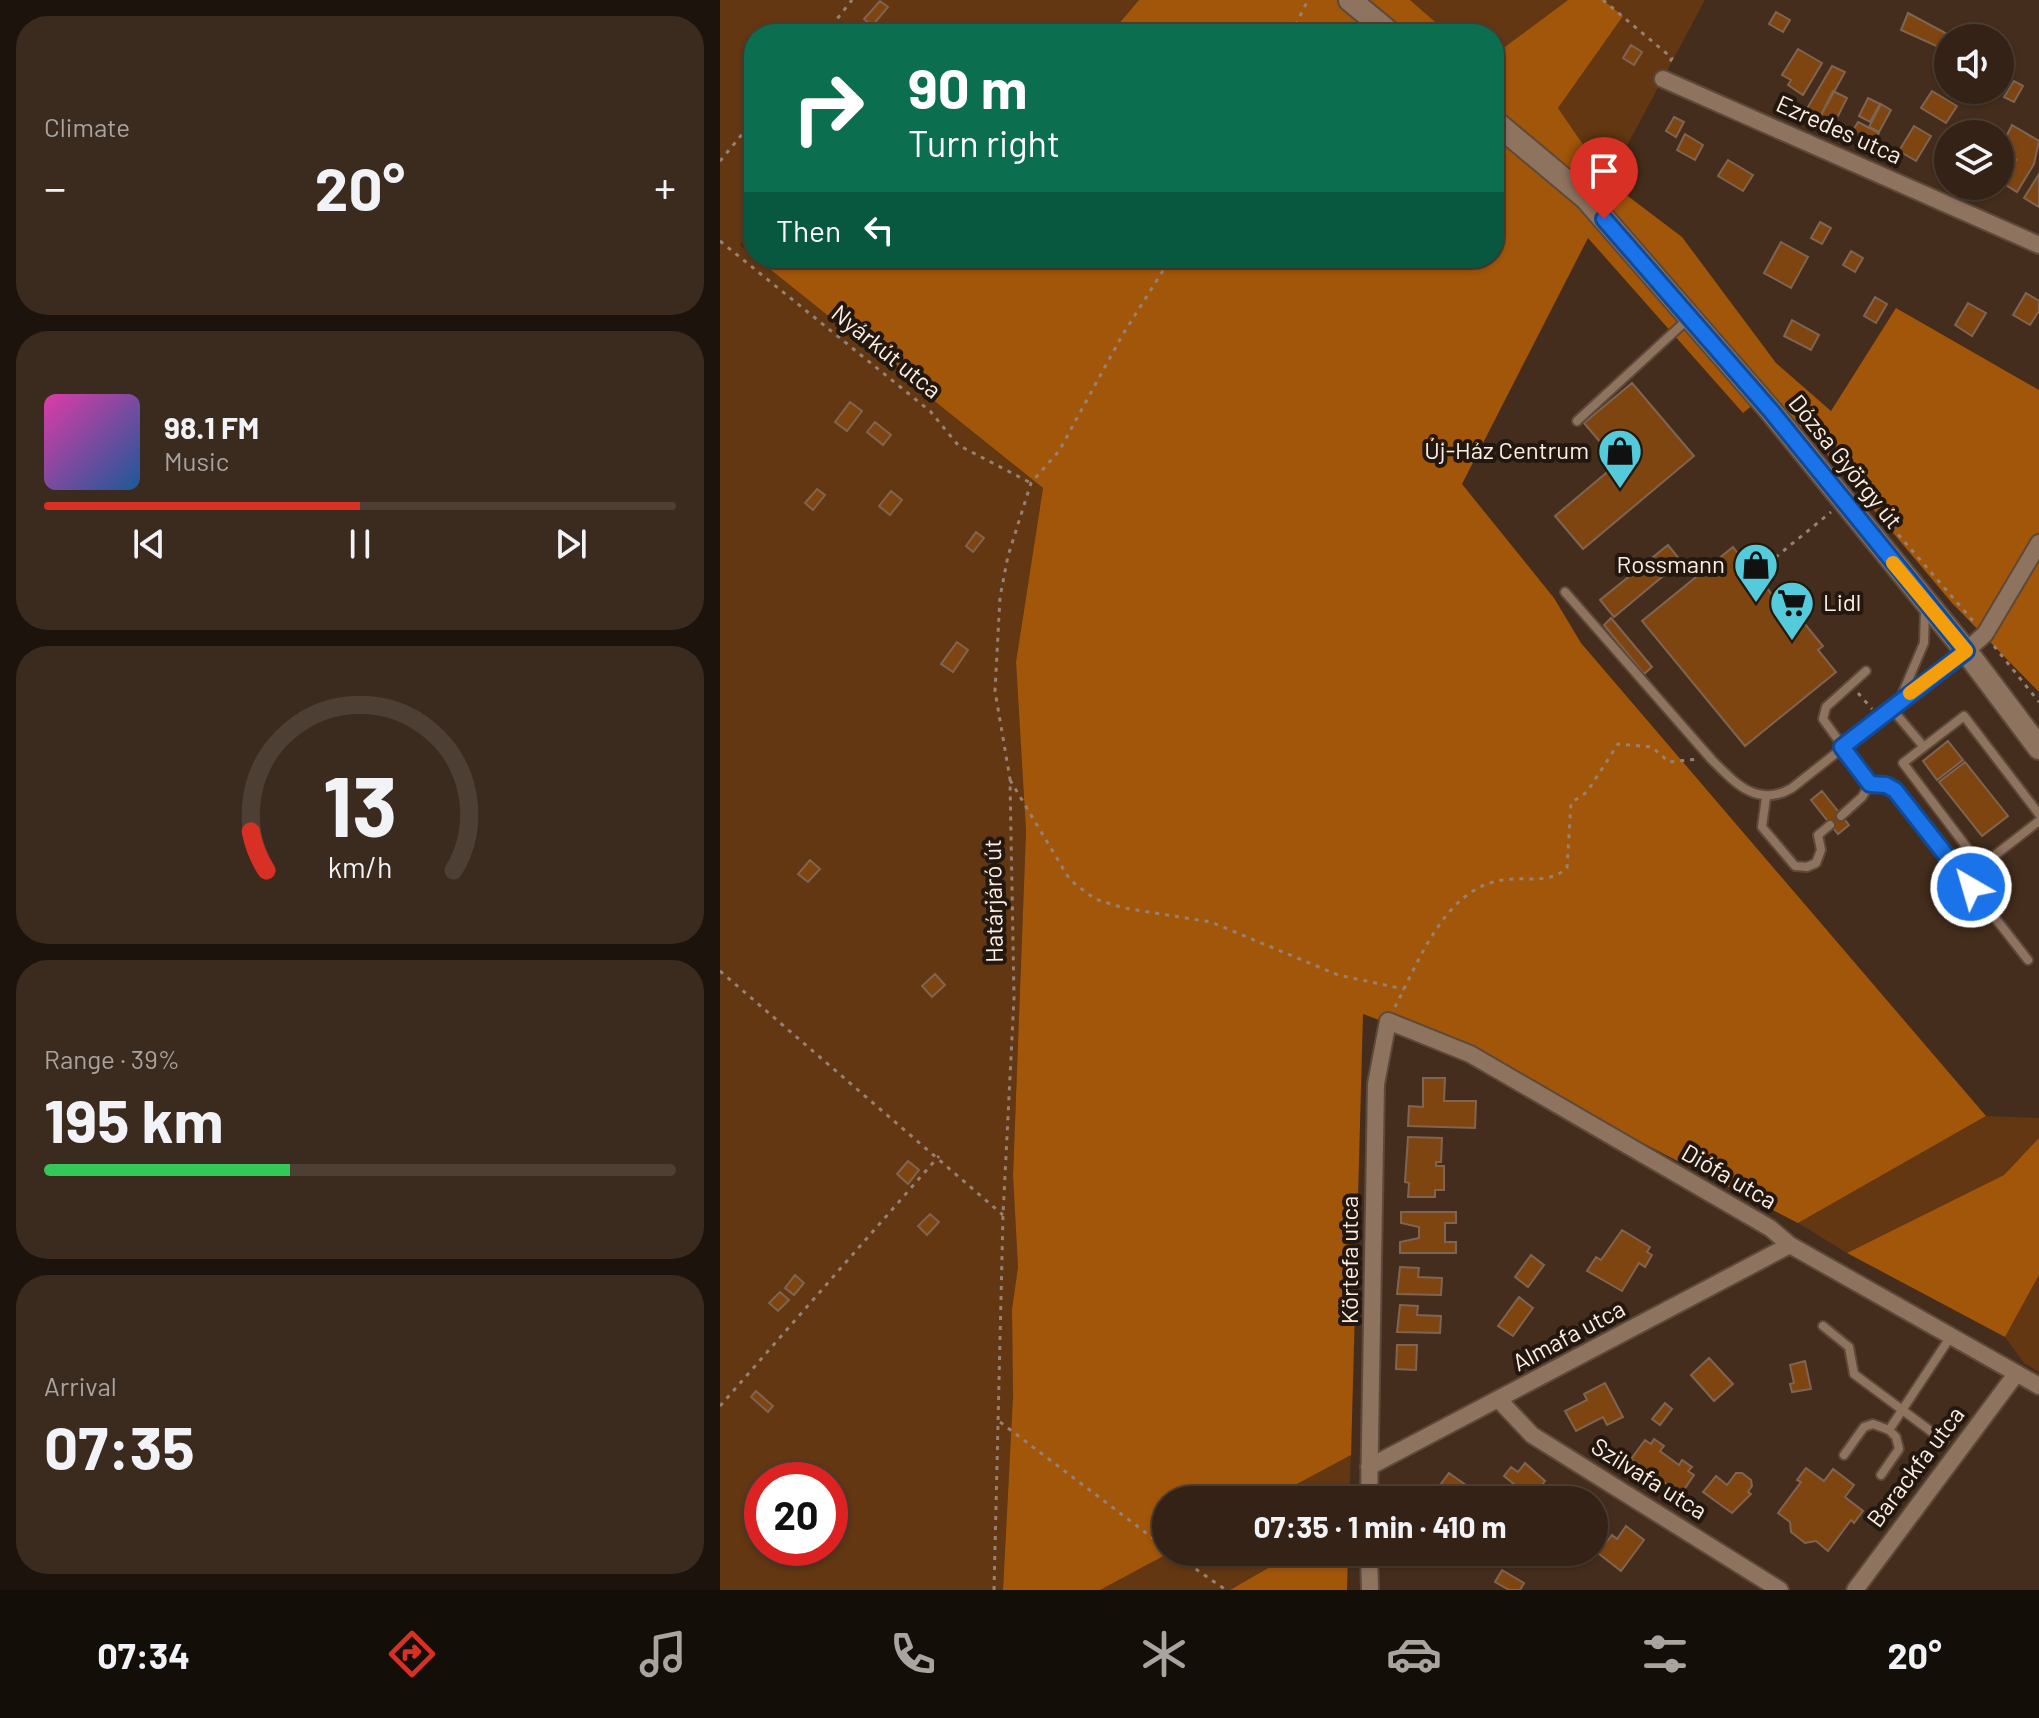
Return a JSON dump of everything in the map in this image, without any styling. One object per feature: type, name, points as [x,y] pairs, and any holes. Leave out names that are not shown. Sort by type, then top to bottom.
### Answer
[{"type":"main road","points":[[1350,0],[1379,24]]},
{"type":"main road","name":"Dózsa György út","points":[[1504,129],[1586,198],[1771,411],[1966,651],[2039,748]]},
{"type":"street","name":"Ezredes utca","points":[[1663,79],[2039,245]]},
{"type":"street","points":[[1966,651],[1985,634],[2039,543]]},
{"type":"street","name":"Diófa utca","points":[[1388,1021],[1470,1054],[1770,1228],[1790,1245],[2039,1386]]},
{"type":"street","name":"Körtefa utca","points":[[1369,1486],[1376,1257],[1376,1084],[1388,1021]]},
{"type":"street","name":"Almafa utca","points":[[1369,1467],[1790,1245]]},
{"type":"street","name":"Barackfa utca","points":[[1855,1590],[2016,1374]]},
{"type":"street","name":"Szilvafa utca","points":[[1499,1400],[1532,1435],[1780,1590]]},
{"type":"street","points":[[1369,1566],[1370,1590]]},
{"type":"lane","points":[[1577,421],[1688,319]]},
{"type":"lane","points":[[1565,592],[1706,754],[1738,786],[1766,797],[1792,788],[1966,651]]},
{"type":"lane","points":[[1895,705],[1924,643],[1925,601]]},
{"type":"lane","points":[[1866,671],[1823,714],[1824,724],[1870,784],[1886,785],[1895,790],[2028,960]]},
{"type":"lane","points":[[1895,705],[1924,747]]},
{"type":"lane","points":[[2039,814],[1964,716],[1903,763],[1981,866],[2039,821]]},
{"type":"lane","points":[[1841,816],[1862,797],[1870,784]]},
{"type":"lane","points":[[1766,797],[1762,827],[1791,862],[1801,868],[1816,863],[1821,850],[1818,835],[1830,825]]},
{"type":"lane","points":[[1823,1326],[1849,1347],[1854,1374],[1944,1441]]},
{"type":"lane","points":[[1889,1430],[1951,1336]]},
{"type":"lane","points":[[1844,1455],[1864,1427],[1873,1424],[1889,1430],[1896,1437],[1899,1449],[1881,1475]]},
{"type":"path","points":[[833,24],[852,0]]},
{"type":"path","points":[[1296,24],[1308,0]]},
{"type":"path","points":[[1603,0],[1672,58]]},
{"type":"path","points":[[720,161],[744,132]]},
{"type":"path","name":"Nyárkút utca","points":[[720,241],[744,260]]},
{"type":"path","name":"Nyárkút utca","points":[[753,268],[930,411],[958,445],[1031,483]]},
{"type":"path","name":"Határjáró út","points":[[994,1590],[1003,1215],[1014,998],[1010,779],[995,691],[996,641],[1004,572],[1031,483],[1059,451],[1123,334],[1165,268]]},
{"type":"path","points":[[1760,570],[1803,537]]},
{"type":"path","points":[[1985,634],[2039,702]]},
{"type":"path","points":[[1851,685],[1879,718]]},
{"type":"path","points":[[1388,1021],[1437,928],[1476,889],[1499,880],[1548,879],[1567,868],[1571,803],[1587,792],[1618,744],[1652,747],[1669,762],[1697,760],[1706,754]]},
{"type":"path","points":[[1010,779],[1070,880],[1095,899],[1124,908],[1211,922],[1338,975],[1404,989]]},
{"type":"path","points":[[720,971],[939,1156],[1003,1215]]},
{"type":"path","points":[[720,1406],[939,1156]]},
{"type":"path","points":[[1000,1422],[1152,1537]]},
{"type":"path","points":[[1191,1566],[1226,1590]]},
{"type":"shaded area","points":[[720,0],[1139,0],[1119,24],[744,24],[744,240],[740,245],[744,248],[744,268],[769,268],[1043,488],[1016,662],[1026,831],[1013,1176],[1018,1267],[1012,1309],[1013,1396],[1003,1590],[720,1590]]},
{"type":"shaded area","points":[[1139,0],[1410,0],[1438,24],[1119,24]]},
{"type":"shaded area","points":[[1410,0],[1568,0],[1504,48],[1504,24],[1438,24]]},
{"type":"shaded area","points":[[1568,0],[1603,0],[1623,16],[1558,108],[1608,181],[1682,237],[1776,363],[1831,411],[1896,308],[2039,390],[2039,692],[1952,603],[1815,440],[1765,395],[1743,413],[1588,238],[1462,484],[1554,598],[1581,643],[1986,1116],[1798,1223],[1470,1054],[1363,1014],[1351,1455],[1293,1486],[1152,1486],[1152,1562],[1100,1590],[1003,1590],[1013,1396],[1012,1309],[1018,1267],[1013,1176],[1026,831],[1016,662],[1043,488],[768,268],[1504,268],[1504,48]]},
{"type":"shaded area","points":[[1603,0],[1705,0],[1608,181],[1558,108],[1622,17]]},
{"type":"shaded area","points":[[1986,1116],[2039,1118],[2039,1138],[2004,1175],[1847,1253],[1798,1223]]},
{"type":"shaded area","points":[[2039,1138],[2039,1275],[2005,1337],[1847,1253],[2004,1175]]},
{"type":"shaded area","points":[[2039,1275],[2039,1372],[2024,1363],[2005,1337]]},
{"type":"shaded area","points":[[1351,1455],[1350,1486],[1293,1486]]},
{"type":"shaded area","points":[[1152,1562],[1152,1566],[1272,1566],[1230,1590],[1100,1590]]},
{"type":"shaded area","points":[[1272,1566],[1348,1566],[1347,1590],[1230,1590]]},
{"type":"building","points":[[880,1],[888,7],[874,24],[864,19]]},
{"type":"building","points":[[1776,12],[1790,20],[1783,32],[1769,24]]},
{"type":"building","points":[[1908,13],[1934,27],[1934,45],[1901,30]]},
{"type":"building","points":[[1631,45],[1642,52],[1634,65],[1623,58]]},
{"type":"building","points":[[1798,49],[1822,63],[1803,95],[1788,85],[1791,80],[1782,75]]},
{"type":"building","points":[[1832,66],[1845,72],[1819,119],[1805,112]]},
{"type":"building","points":[[2014,81],[2023,86],[2014,102]]},
{"type":"building","points":[[1833,91],[1847,98],[1833,126],[1819,119]]},
{"type":"building","points":[[1932,91],[1934,104],[1957,106],[1948,120],[1941,120],[1921,108]]},
{"type":"building","points":[[1868,98],[1880,104],[1870,122],[1859,116]]},
{"type":"building","points":[[1881,104],[1891,110],[1879,132],[1869,127]]},
{"type":"building","points":[[1674,117],[1684,122],[1676,137],[1666,131]]},
{"type":"building","points":[[1858,122],[1879,133],[1873,144],[1852,132]]},
{"type":"building","points":[[1914,126],[1931,136],[1916,161],[1899,151]]},
{"type":"building","points":[[2014,126],[2039,141],[2034,164],[2017,192],[2014,190],[2014,163],[2017,159],[2014,161]]},
{"type":"building","points":[[1685,134],[1703,145],[1695,160],[1677,150]]},
{"type":"building","points":[[1728,160],[1753,175],[1743,191],[1718,176]]},
{"type":"building","points":[[2039,174],[2039,207],[2024,198]]},
{"type":"building","points":[[1820,222],[1831,228],[1822,244],[1811,238]]},
{"type":"building","points":[[1781,242],[1808,257],[1791,288],[1764,273]]},
{"type":"building","points":[[1851,251],[1863,258],[1855,272],[1843,265]]},
{"type":"building","points":[[2026,293],[2039,301],[2039,311],[2030,325],[2013,315]]},
{"type":"building","points":[[1875,297],[1887,304],[1876,323],[1864,316]]},
{"type":"building","points":[[1968,303],[1986,313],[1972,336],[1955,325]]},
{"type":"building","points":[[1792,320],[1819,335],[1811,350],[1784,336]]},
{"type":"building","name":"Új-Ház Centrum","points":[[1632,383],[1694,456],[1583,549],[1555,516],[1618,463],[1584,423]]},
{"type":"building","points":[[850,402],[862,411],[847,431],[835,422]]},
{"type":"building","points":[[875,422],[891,435],[883,445],[867,432]]},
{"type":"building","points":[[817,489],[825,495],[813,510],[805,503]]},
{"type":"building","points":[[891,491],[902,500],[890,515],[879,506]]},
{"type":"building","points":[[976,532],[984,538],[973,552],[966,546]]},
{"type":"building","points":[[1668,545],[1681,561],[1614,617],[1600,600]]},
{"type":"building","points":[[1733,547],[1746,564],[1752,559],[1770,581],[1765,586],[1799,627],[1804,623],[1823,646],[1818,650],[1836,672],[1745,746],[1642,621]]},
{"type":"building","points":[[1611,618],[1652,667],[1644,674],[1604,625]]},
{"type":"building","points":[[957,642],[968,650],[953,672],[941,664]]},
{"type":"building","points":[[1948,741],[1963,760],[1937,780],[1923,761]]},
{"type":"building","points":[[1965,762],[2008,816],[1982,836],[1939,782]]},
{"type":"building","points":[[1822,791],[1849,825],[1838,834],[1811,800]]},
{"type":"building","points":[[810,860],[820,869],[808,882],[798,874]]},
{"type":"building","points":[[935,974],[945,985],[932,997],[922,986]]},
{"type":"building","points":[[1423,1078],[1445,1078],[1444,1101],[1476,1101],[1475,1128],[1408,1126],[1409,1106],[1423,1107]]},
{"type":"building","points":[[1408,1137],[1442,1138],[1441,1162],[1436,1162],[1436,1166],[1444,1166],[1444,1190],[1435,1190],[1435,1197],[1408,1197],[1409,1183],[1405,1182]]},
{"type":"building","points":[[908,1161],[919,1170],[908,1184],[897,1174]]},
{"type":"building","points":[[1401,1212],[1456,1212],[1456,1223],[1445,1223],[1445,1242],[1456,1242],[1456,1253],[1400,1253],[1400,1242],[1419,1238],[1419,1227],[1401,1223]]},
{"type":"building","points":[[930,1214],[939,1222],[927,1235],[918,1226]]},
{"type":"building","points":[[1622,1230],[1650,1247],[1647,1252],[1652,1255],[1645,1267],[1639,1263],[1622,1291],[1587,1271],[1596,1257],[1601,1260]]},
{"type":"building","points":[[1531,1255],[1544,1265],[1528,1287],[1515,1277]]},
{"type":"building","points":[[1400,1267],[1419,1268],[1418,1277],[1442,1278],[1441,1295],[1397,1294]]},
{"type":"building","points":[[795,1275],[804,1283],[794,1295],[785,1288]]},
{"type":"building","points":[[780,1292],[789,1300],[778,1311],[769,1303]]},
{"type":"building","points":[[1519,1297],[1533,1308],[1513,1336],[1498,1326]]},
{"type":"building","points":[[1400,1305],[1418,1306],[1417,1315],[1441,1316],[1440,1333],[1397,1332]]},
{"type":"building","points":[[1397,1345],[1417,1345],[1416,1370],[1396,1369]]},
{"type":"building","points":[[1709,1358],[1733,1384],[1714,1401],[1691,1375]]},
{"type":"building","points":[[1805,1361],[1811,1389],[1792,1392],[1790,1384],[1794,1383],[1790,1365]]},
{"type":"building","points":[[1605,1383],[1623,1417],[1607,1425],[1603,1417],[1576,1431],[1565,1411],[1587,1400],[1584,1394]]},
{"type":"building","points":[[756,1391],[773,1406],[768,1412],[751,1397]]},
{"type":"building","points":[[1665,1403],[1672,1409],[1660,1425],[1652,1419]]},
{"type":"building","points":[[1654,1439],[1664,1446],[1660,1451],[1679,1465],[1682,1460],[1692,1467],[1688,1471],[1694,1475],[1681,1494],[1631,1459],[1645,1440],[1651,1444]]},
{"type":"building","points":[[1525,1463],[1545,1481],[1541,1486],[1514,1486],[1504,1476],[1511,1467],[1518,1472]]},
{"type":"building","points":[[1806,1468],[1824,1481],[1833,1469],[1854,1485],[1845,1497],[1863,1511],[1854,1523],[1851,1520],[1828,1551],[1816,1541],[1805,1543],[1791,1532],[1790,1522],[1778,1513],[1801,1482],[1797,1480]]},
{"type":"building","points":[[1449,1473],[1467,1486],[1439,1486]]},
{"type":"building","points":[[1736,1473],[1742,1473],[1751,1480],[1752,1486],[1748,1492],[1751,1494],[1732,1513],[1703,1492],[1716,1476],[1727,1485]]},
{"type":"building","points":[[1626,1526],[1644,1540],[1621,1571],[1608,1561],[1608,1540],[1612,1535],[1617,1539]]},
{"type":"building","points":[[1502,1570],[1524,1583],[1520,1590],[1509,1590],[1495,1582]]},
{"type":"slow traffic","points":[[1893,563],[1966,651],[1910,693]]},
{"type":"place","name":"Új-Ház Centrum","points":[[1620,490]]},
{"type":"place","name":"Rossmann","points":[[1756,604]]},
{"type":"place","name":"Lidl","points":[[1792,642]]},
{"type":"route","points":[[1604,219],[1771,411],[1966,651],[1842,747],[1870,784],[1886,785],[1895,790],[1971,887]]}]
